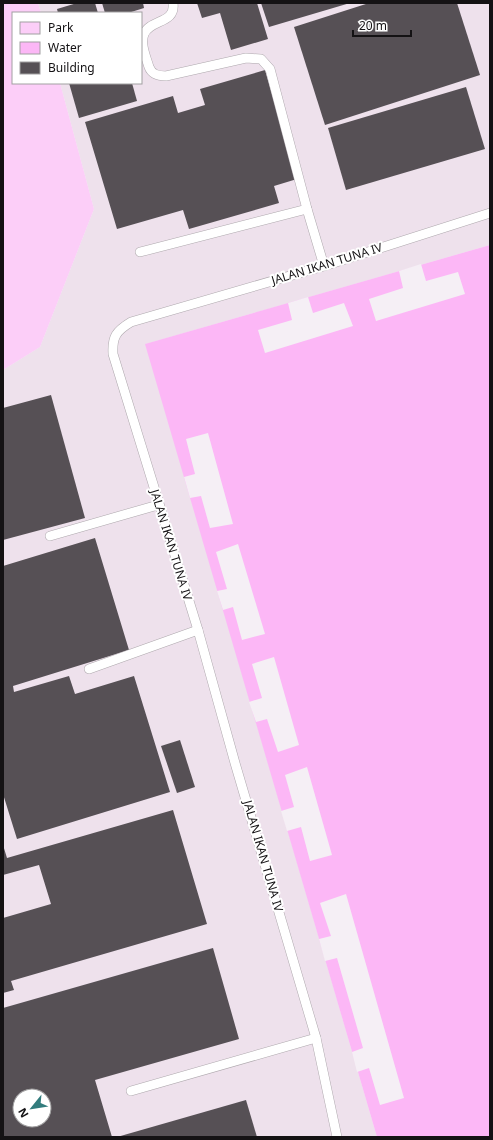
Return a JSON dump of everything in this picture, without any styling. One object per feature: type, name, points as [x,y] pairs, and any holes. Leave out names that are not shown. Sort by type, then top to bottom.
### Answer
[{"type":"lane","points":[[173,3],[173,12],[171,16],[144,32],[143,49],[150,70],[158,76],[166,76],[246,58],[261,60],[270,69],[307,209],[324,266]]},
{"type":"lane","points":[[140,252],[307,209]]},
{"type":"lane","name":"JALAN IKAN TUNA IV","points":[[337,1137],[316,1038],[235,763],[198,630],[158,505],[113,354],[112,344],[115,335],[122,327],[131,322],[324,266],[490,213]]},
{"type":"lane","points":[[50,536],[158,505]]},
{"type":"lane","points":[[89,669],[198,630]]},
{"type":"lane","points":[[131,1092],[316,1038]]},
{"type":"shaded area","points":[[38,3],[490,3],[490,245],[146,344],[377,1137],[3,1137],[3,370],[40,347],[94,209],[60,84],[142,84],[142,12],[41,12]]},
{"type":"green space","points":[[3,3],[38,3],[41,12],[12,12],[12,84],[60,84],[94,209],[40,347],[3,370]]},
{"type":"water","points":[[490,245],[490,1137],[377,1137],[145,344]]},
{"type":"pier","points":[[421,264],[426,281],[458,272],[465,294],[376,321],[369,299],[403,288],[399,271]]},
{"type":"pier","points":[[308,297],[313,313],[344,303],[353,326],[265,353],[258,330],[292,320],[288,303]]},
{"type":"pier","points":[[208,433],[233,524],[210,528],[201,496],[190,498],[184,477],[195,474],[186,439]]},
{"type":"pier","points":[[238,544],[265,634],[242,640],[233,607],[223,610],[217,591],[227,589],[216,552]]},
{"type":"pier","points":[[274,657],[299,745],[278,752],[267,719],[256,722],[249,702],[262,698],[252,664]]},
{"type":"pier","points":[[307,767],[332,855],[310,861],[301,827],[287,831],[281,811],[294,807],[285,775]]},
{"type":"pier","points":[[346,894],[404,1098],[380,1105],[369,1068],[357,1072],[352,1052],[363,1048],[337,958],[325,961],[319,939],[331,936],[320,903]]},
{"type":"building","points":[[77,3],[95,3],[98,12],[58,12],[57,9]]},
{"type":"building","points":[[102,3],[143,3],[144,8],[131,12],[105,12]]},
{"type":"building","points":[[197,3],[257,3],[268,39],[231,50],[220,13],[202,18]]},
{"type":"building","points":[[261,3],[350,3],[269,27]]},
{"type":"building","points":[[369,3],[457,3],[480,75],[325,125],[294,27]]},
{"type":"building","points":[[265,70],[297,179],[274,186],[279,203],[189,229],[183,210],[117,229],[85,122],[173,96],[178,113],[205,105],[200,89]]},
{"type":"building","points":[[69,84],[132,84],[137,101],[79,118]]},
{"type":"building","points":[[466,87],[485,149],[346,190],[328,128]]},
{"type":"building","points":[[51,395],[85,518],[3,540],[3,408]]},
{"type":"building","points":[[95,538],[129,650],[13,686],[14,692],[69,676],[75,694],[134,676],[170,792],[17,839],[3,794],[3,566]]},
{"type":"building","points":[[180,740],[195,787],[177,793],[161,746]]},
{"type":"building","points":[[173,810],[207,924],[11,981],[14,990],[3,993],[3,918],[51,904],[39,865],[3,875],[3,845],[7,858]]},
{"type":"building","points":[[213,948],[239,1039],[95,1080],[112,1137],[3,1137],[3,1008]]},
{"type":"building","points":[[246,1100],[257,1137],[117,1137]]}]
